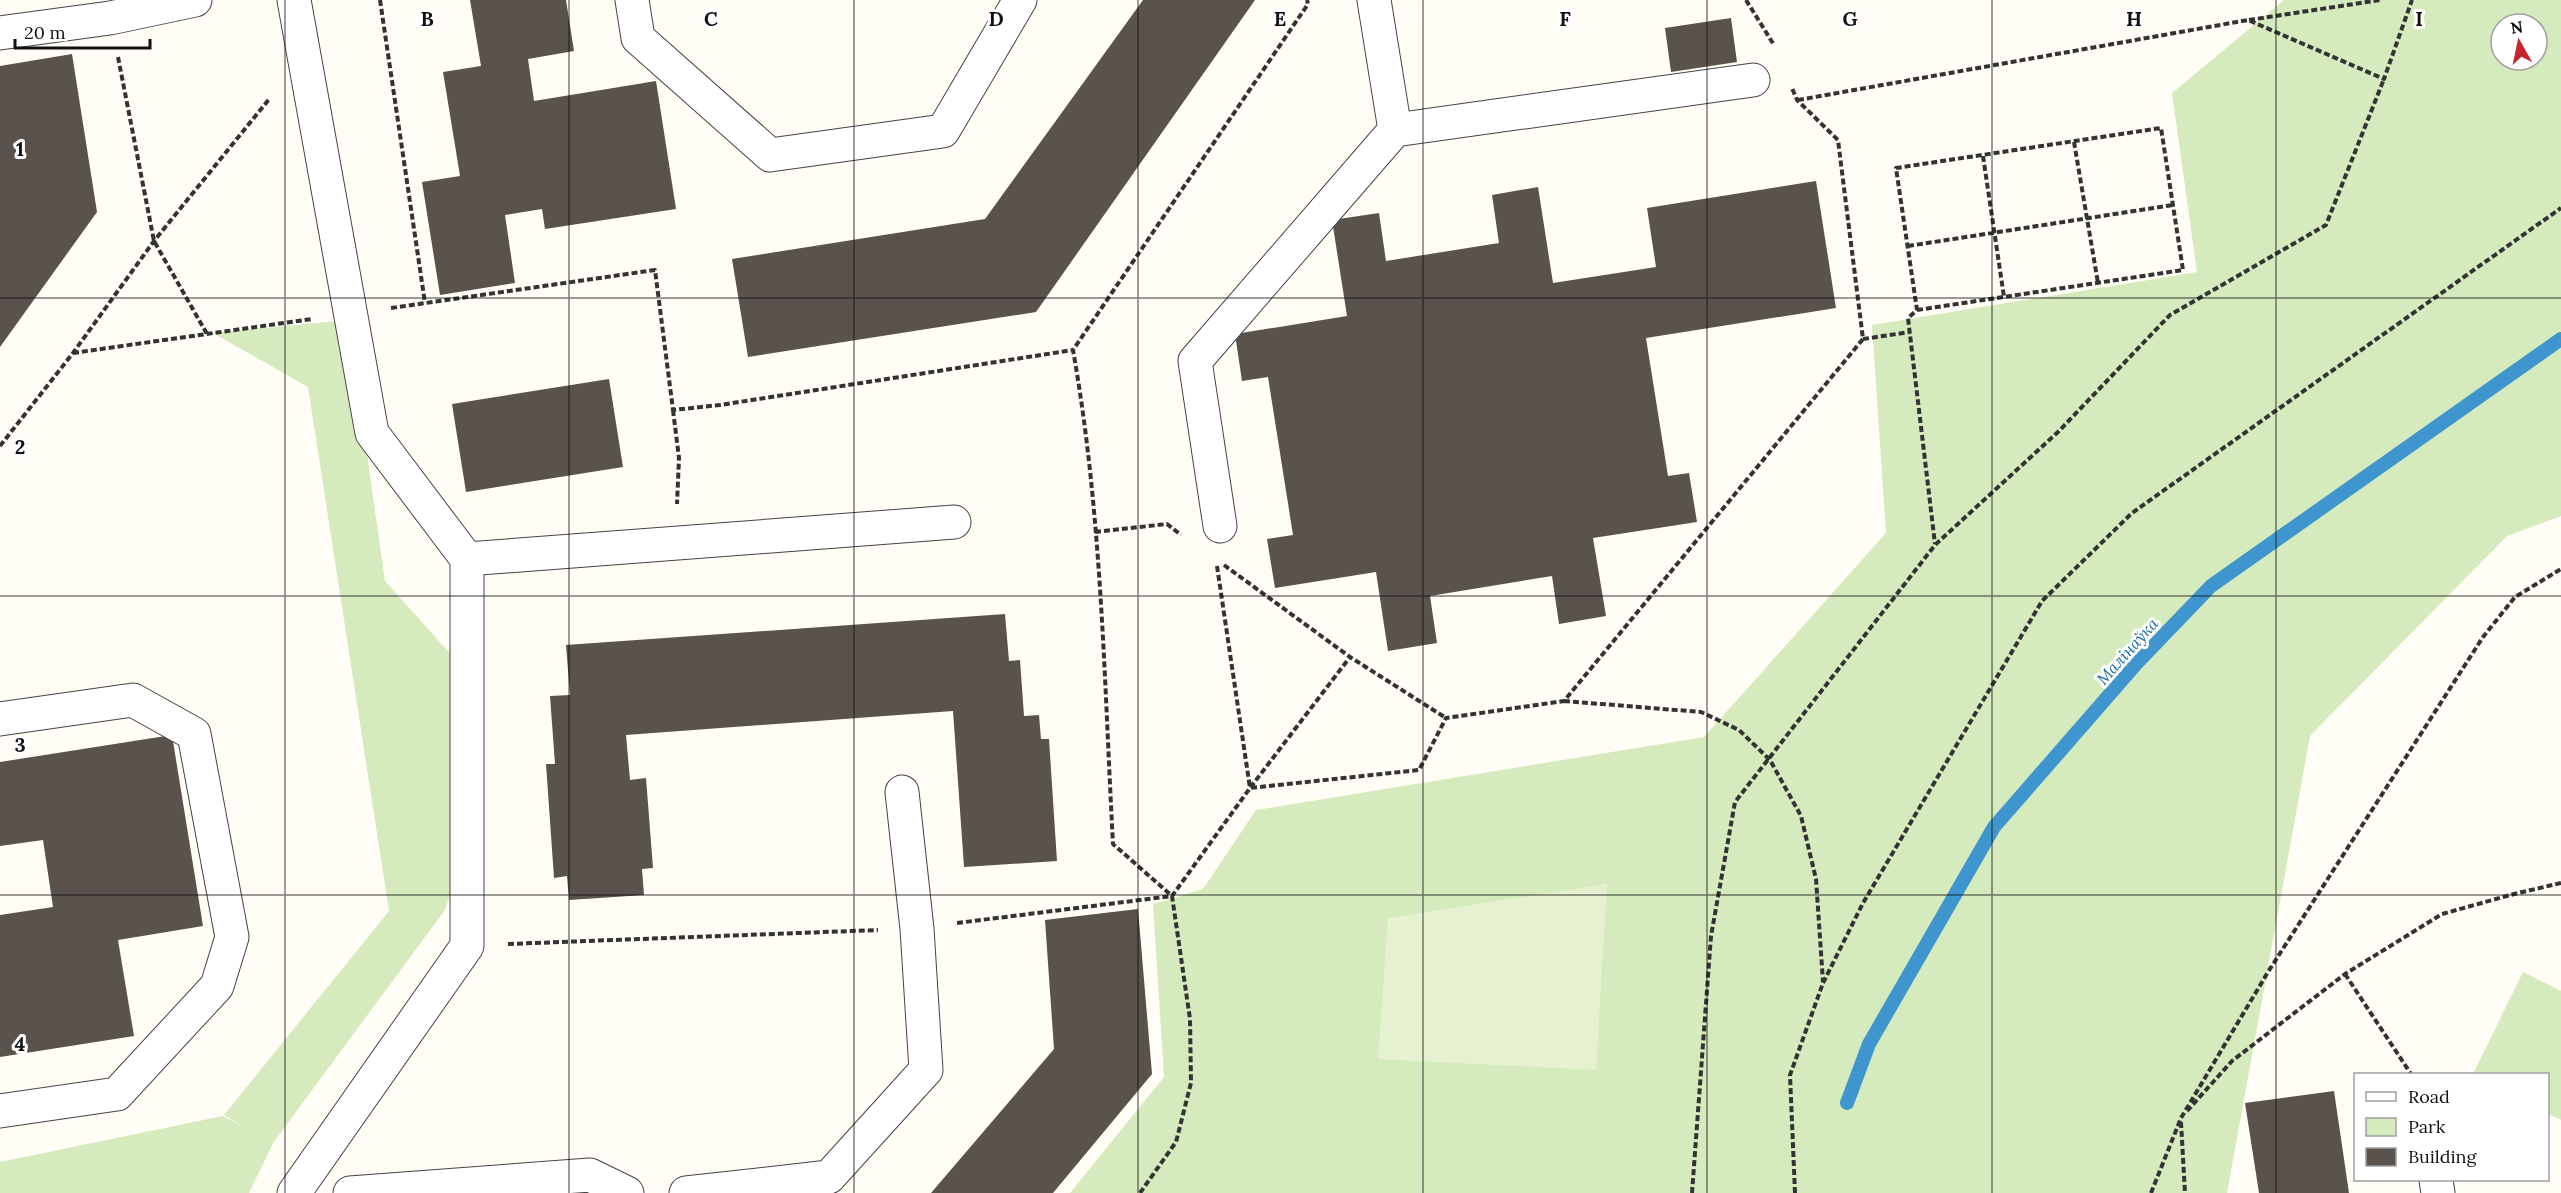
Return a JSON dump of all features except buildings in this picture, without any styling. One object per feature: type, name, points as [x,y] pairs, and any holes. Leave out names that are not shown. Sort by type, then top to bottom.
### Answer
[{"type":"lane","points":[[0,33],[110,18],[195,0]]},
{"type":"lane","points":[[294,0],[372,433],[467,559],[467,946],[294,1193]]},
{"type":"lane","points":[[632,0],[638,38],[770,155],[943,131],[1020,0]]},
{"type":"lane","points":[[1374,0],[1395,130]]},
{"type":"lane","points":[[1220,526],[1195,361],[1395,130],[1753,80]]},
{"type":"lane","points":[[467,559],[954,522]]},
{"type":"lane","points":[[0,719],[133,700],[194,734],[232,937],[217,986],[117,1094],[0,1111]]},
{"type":"lane","points":[[686,1193],[829,1177],[926,1070],[917,928],[902,792]]},
{"type":"lane","points":[[350,1193],[590,1175],[627,1193]]},
{"type":"path","points":[[380,0],[425,303]]},
{"type":"path","points":[[1140,1193],[1176,1142],[1191,1083],[1190,1019],[1172,896],[1113,844],[1095,532],[1081,395],[1073,350],[1308,4],[1307,0]]},
{"type":"path","points":[[1746,0],[1780,54]]},
{"type":"path","points":[[1797,100],[2248,20],[2380,0]]},
{"type":"path","points":[[1692,1193],[1711,936],[1735,802],[1770,760],[1935,545],[2058,432],[2170,315],[2326,225],[2385,79],[2412,0]]},
{"type":"path","points":[[110,18],[154,241],[207,334]]},
{"type":"path","points":[[2248,20],[2385,79]]},
{"type":"path","points":[[0,446],[73,353],[154,241],[304,55]]},
{"type":"path","points":[[1790,82],[1797,100],[1838,140],[1863,339]]},
{"type":"path","points":[[1917,310],[1896,168],[2161,128],[2183,270],[1917,310],[1908,318],[1935,545]]},
{"type":"path","points":[[2073,142],[2098,283]]},
{"type":"path","points":[[1983,156],[2004,297]]},
{"type":"path","points":[[1908,246],[2173,205]]},
{"type":"path","points":[[1795,1193],[1790,1074],[1823,983],[1863,903],[2042,601],[2132,513],[2561,208]]},
{"type":"path","points":[[655,270],[679,458]]},
{"type":"path","points":[[1564,701],[1863,339],[1910,332]]},
{"type":"path","points":[[673,410],[1073,350]]},
{"type":"path","points":[[1095,532],[1167,524],[1186,539]]},
{"type":"path","points":[[1250,788],[1216,560],[1350,657],[1446,718],[1564,701],[1701,712],[1740,730],[1770,760],[1802,816],[1816,879],[1823,983]]},
{"type":"path","points":[[2151,1193],[2181,1118],[2268,972],[2483,637],[2515,597],[2561,569]]},
{"type":"path","points":[[467,946],[917,928],[1172,896],[1250,788],[1350,657]]},
{"type":"path","points":[[1250,788],[1419,770],[1446,718]]},
{"type":"path","points":[[2185,1193],[2181,1118],[2232,1061],[2345,974],[2442,914],[2561,884]]},
{"type":"path","points":[[2345,974],[2410,1073]]},
{"type":"green space","points":[[2284,0],[2561,0],[2561,516],[2507,536],[2310,736],[2227,1193],[1070,1193],[1164,1077],[1153,904],[1203,889],[1256,810],[1704,737],[1886,533],[1872,325],[2197,272],[2172,93]]},
{"type":"green space","points":[[348,320],[385,581],[456,660],[454,881],[445,910],[273,1143],[249,1193],[0,1193],[0,1162],[223,1116],[247,1129],[224,1115],[389,911],[308,387],[213,333]]},
{"type":"green space","points":[[1607,884],[1596,1070],[1378,1059],[1388,918]]},
{"type":"green space","points":[[2523,972],[2561,991],[2561,1120],[2549,1114],[2549,1073],[2473,1073]]},
{"type":"waterway","name":"Малінаўка","points":[[1847,1103],[1869,1044],[1994,827],[2137,663],[2211,586],[2561,339]]}]
